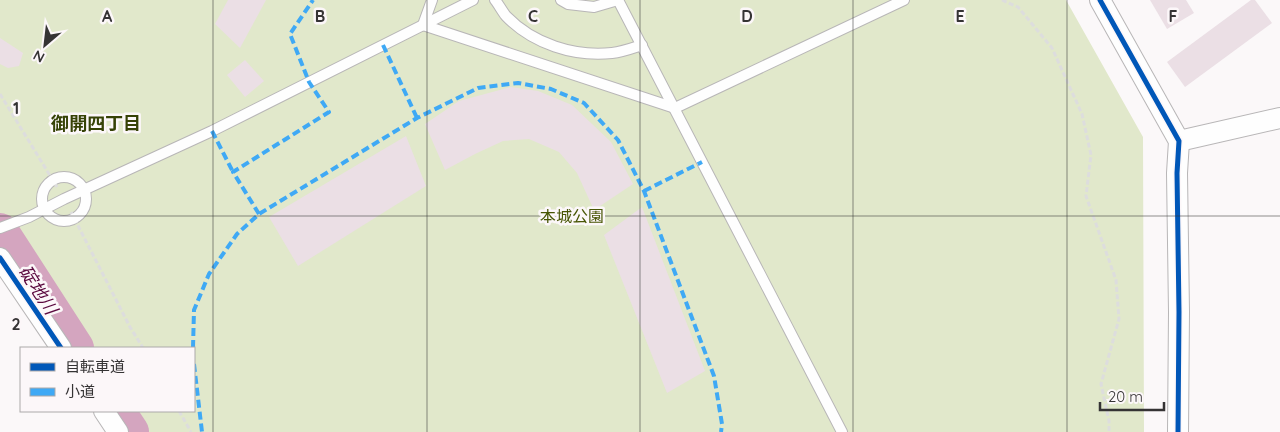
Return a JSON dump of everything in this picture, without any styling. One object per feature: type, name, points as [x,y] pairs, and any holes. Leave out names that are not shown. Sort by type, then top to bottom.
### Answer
[{"type":"street","points":[[1100,0],[1179,141],[1177,173],[1178,432]]},
{"type":"street","points":[[1179,141],[1280,118]]},
{"type":"street","points":[[0,258],[60,347]]},
{"type":"street","points":[[105,412],[118,432]]},
{"type":"lane","points":[[423,25],[432,0]]},
{"type":"lane","points":[[0,228],[29,217],[212,130],[473,0]]},
{"type":"lane","points":[[495,0],[506,16],[529,34],[556,48],[584,54],[614,53],[642,45]]},
{"type":"lane","points":[[561,0],[568,4],[594,6],[618,0],[842,432]]},
{"type":"lane","points":[[423,25],[675,108],[904,0]]},
{"type":"lane","points":[[65,177],[77,181],[85,190],[87,201],[83,212],[75,219],[64,222],[52,218],[44,210],[42,198],[45,188],[53,180],[65,177]]},
{"type":"path","points":[[1002,0],[1018,7],[1052,48],[1082,114],[1091,155],[1086,196],[1116,280],[1119,319],[1101,384],[1109,421],[1109,432]]},
{"type":"path","points":[[0,94],[64,199],[141,347]]},
{"type":"path","points":[[180,412],[192,432]]},
{"type":"green space","name":"本城公園","points":[[0,0],[1066,0],[1143,137],[1144,432],[133,432],[121,412],[195,412],[195,347],[79,347],[0,223]]},
{"type":"building","points":[[228,0],[266,0],[240,48],[215,24]]},
{"type":"building","points":[[1150,0],[1186,0],[1194,13],[1167,29]]},
{"type":"building","points":[[1251,0],[1255,0],[1272,23],[1185,87],[1167,62]]},
{"type":"building","points":[[0,38],[23,53],[19,66],[8,68],[0,64]]},
{"type":"building","points":[[245,60],[264,81],[245,97],[227,75]]},
{"type":"building","points":[[511,87],[538,91],[572,105],[611,142],[633,184],[594,210],[577,173],[559,152],[529,139],[503,141],[445,170],[425,124],[459,101]]},
{"type":"building","points":[[406,136],[426,186],[298,266],[269,217]]},
{"type":"building","points":[[642,207],[705,371],[667,393],[604,235]]},
{"type":"waterway","name":"碇地川","points":[[0,232],[74,347]]},
{"type":"waterway","name":"碇地川","points":[[117,412],[130,432]]},
{"type":"marked path","points":[[259,214],[233,172],[329,112],[309,82],[290,34],[313,0]]},
{"type":"marked path","points":[[383,45],[417,118]]},
{"type":"marked path","points":[[193,347],[194,310],[209,274],[237,234],[259,214],[417,118],[478,88],[518,83],[551,89],[584,103],[618,140],[644,191],[714,376],[722,424],[721,432]]},
{"type":"marked path","points":[[212,131],[233,172]]},
{"type":"marked path","points":[[644,191],[702,162]]},
{"type":"marked path","points":[[195,372],[202,432]]},
{"type":"cycle path","points":[[1100,0],[1179,141],[1177,173],[1178,432]]},
{"type":"cycle path","points":[[0,258],[60,347]]},
{"type":"district","name":"御開四丁目","points":[[96,124]]}]
